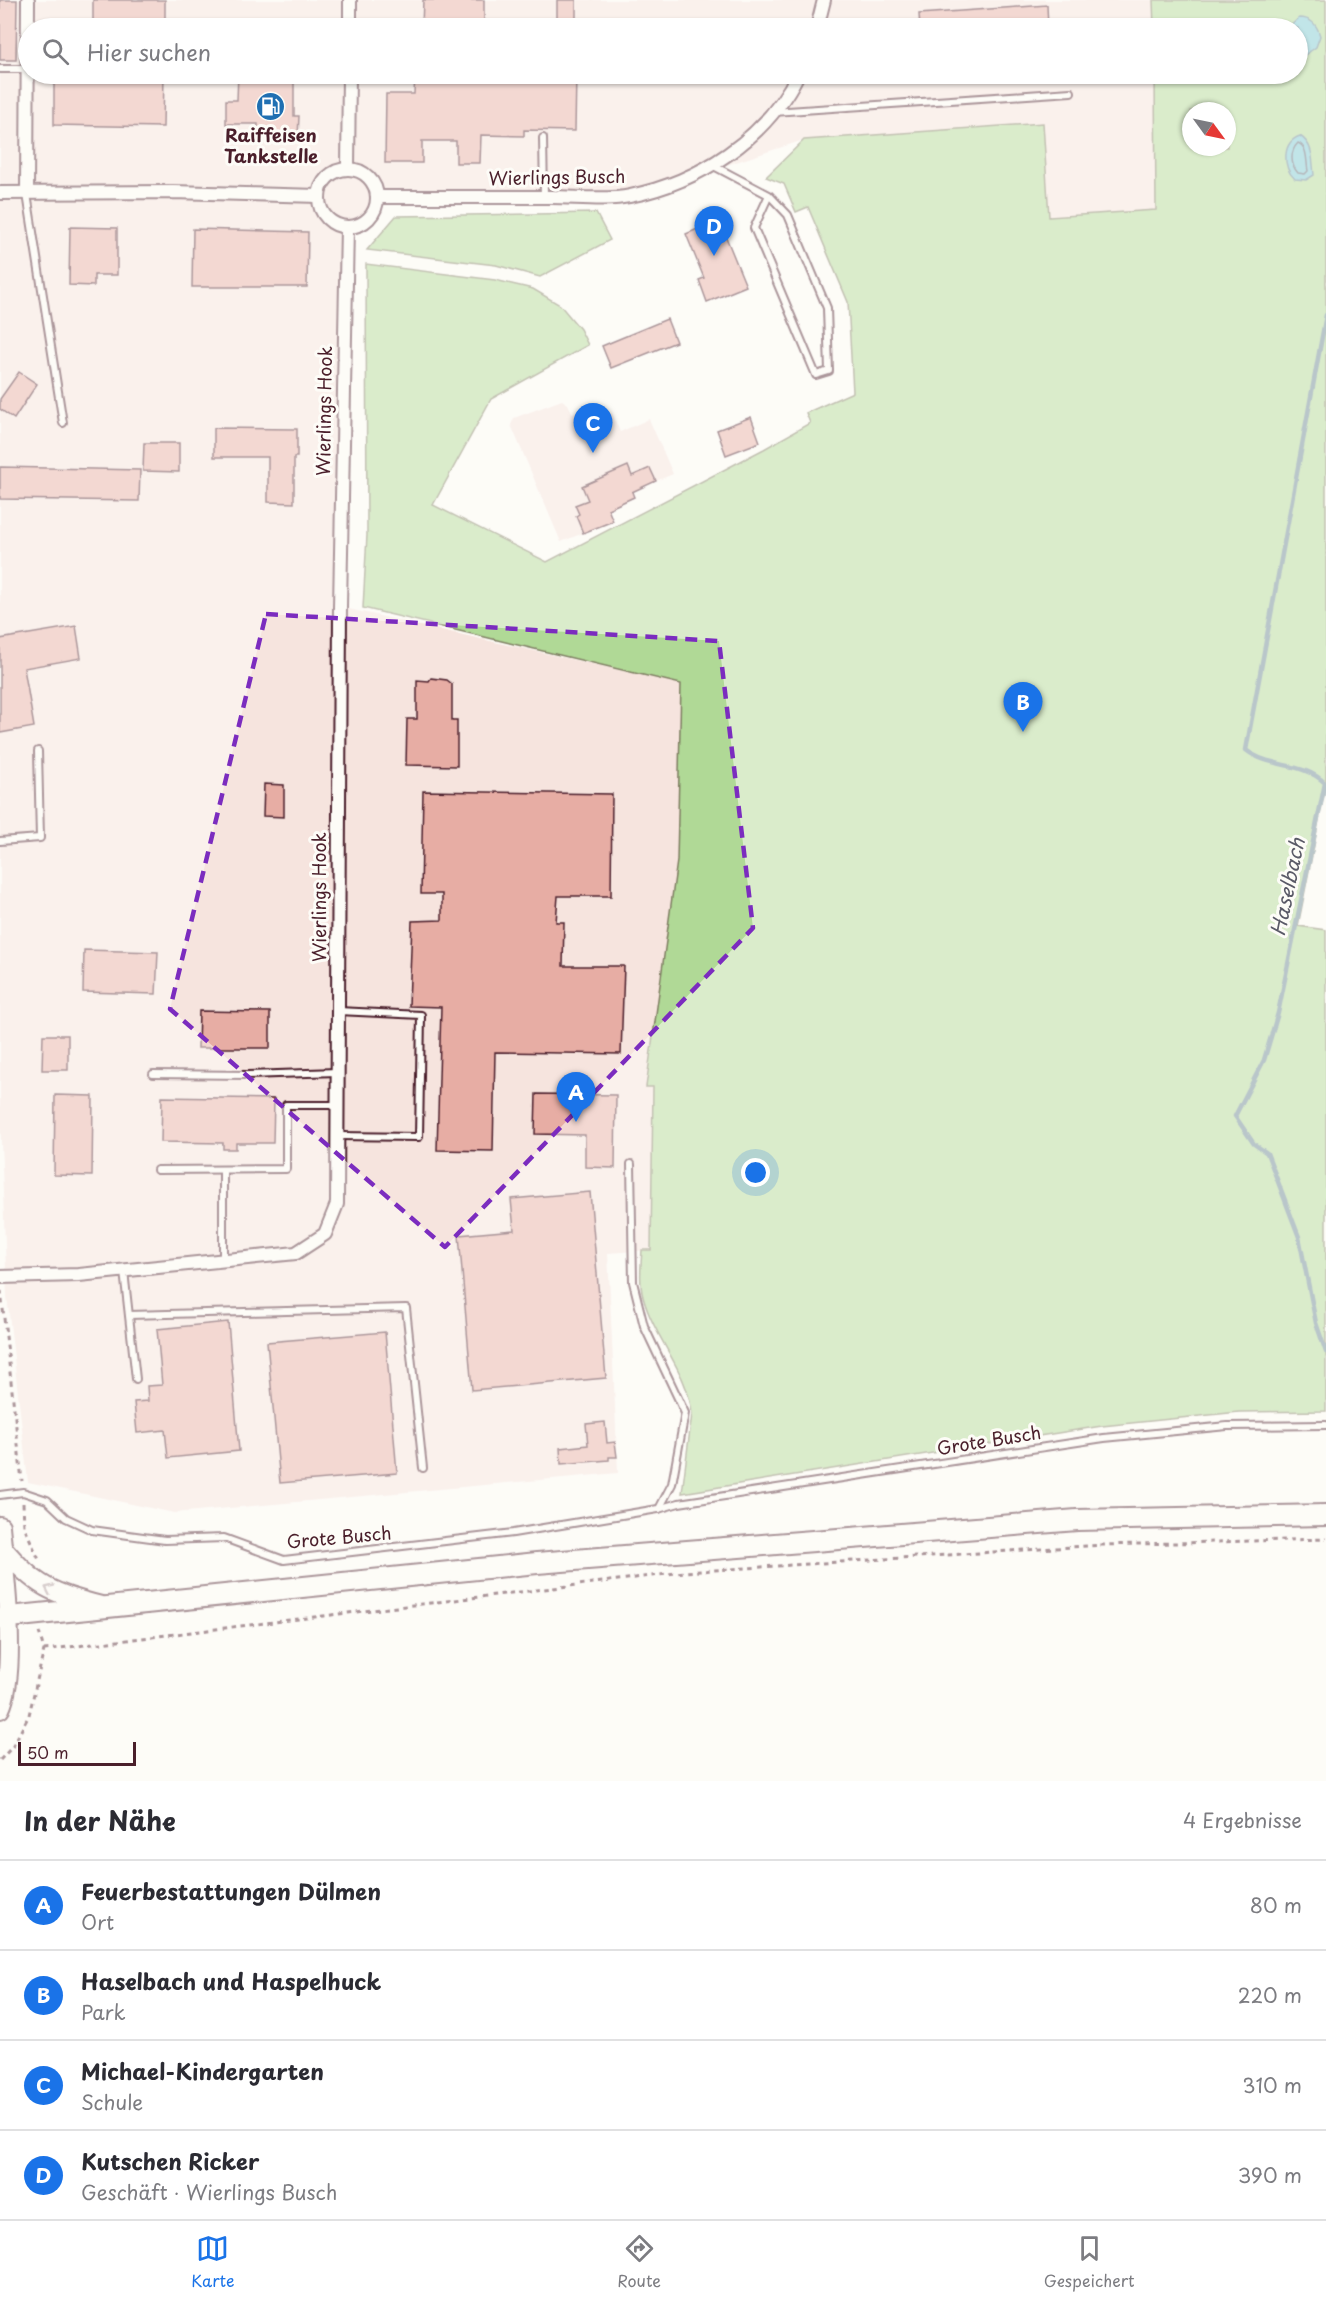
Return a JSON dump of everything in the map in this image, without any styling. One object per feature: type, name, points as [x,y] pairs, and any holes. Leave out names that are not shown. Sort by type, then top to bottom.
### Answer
[{"type":"main road","points":[[3,1618],[537,1563],[1077,1520],[1326,1515]]},
{"type":"street","points":[[28,0],[28,18]]},
{"type":"street","points":[[350,0],[350,18]]},
{"type":"street","points":[[820,18],[824,0]]},
{"type":"street","points":[[27,193],[28,84]]},
{"type":"street","points":[[348,168],[349,84]]},
{"type":"street","name":"Wierlings Busch","points":[[378,198],[627,197],[669,186],[712,165],[740,145],[772,112],[791,84]]},
{"type":"street","points":[[348,168],[366,173],[376,188],[378,198],[373,214],[368,220],[360,225],[347,227],[336,224],[326,217],[320,208],[319,196],[321,186],[328,176],[337,170],[348,168]]},
{"type":"street","points":[[0,193],[172,192],[319,196]]},
{"type":"street","name":"Wierlings Hook","points":[[0,1277],[79,1275],[296,1253],[325,1234],[337,1204],[339,619],[347,227]]},
{"type":"street","points":[[0,1526],[3,1618],[9,1666],[0,1708]]},
{"type":"street","points":[[2,1547],[22,1571],[37,1584],[71,1599],[105,1607]]},
{"type":"lane","points":[[0,69],[18,69]]},
{"type":"lane","points":[[772,112],[1071,93]]},
{"type":"lane","points":[[543,138],[544,197]]},
{"type":"lane","points":[[712,165],[769,195],[788,215],[827,308],[829,371],[816,375],[754,228],[769,195]]},
{"type":"lane","points":[[27,193],[63,423]]},
{"type":"lane","points":[[0,841],[40,838],[38,751]]},
{"type":"lane","points":[[337,1136],[418,1137],[421,1015],[338,1011]]},
{"type":"lane","points":[[153,1074],[248,1075],[337,1072]]},
{"type":"lane","points":[[157,1170],[286,1169],[286,1106],[337,1105]]},
{"type":"lane","points":[[631,1164],[633,1282],[644,1326],[685,1413],[672,1484],[658,1509]]},
{"type":"lane","points":[[223,1170],[223,1261]]},
{"type":"lane","points":[[124,1271],[136,1379]]},
{"type":"lane","points":[[129,1315],[406,1308],[423,1468]]},
{"type":"lane","name":"Grote Busch","points":[[0,1495],[23,1492],[47,1500],[66,1518],[92,1530],[165,1540],[224,1538],[284,1560],[513,1533],[658,1509],[679,1503],[1104,1438],[1227,1426],[1326,1425]]},
{"type":"path","points":[[1,1291],[23,1492],[24,1526],[42,1567],[37,1584]]},
{"type":"path","points":[[44,1650],[684,1572],[1102,1545],[1326,1539]]},
{"type":"path","points":[[0,1760],[13,1746],[29,1715],[44,1650],[35,1615]]},
{"type":"highlighted area","points":[[266,614],[719,641],[753,928],[445,1247],[170,1009]]},
{"type":"shaded area","points":[[0,0],[1153,0],[1154,18],[18,18],[18,84],[1155,84],[1157,210],[1049,217],[1043,123],[804,140],[627,197],[378,197],[373,214],[367,220],[360,225],[347,227],[340,607],[681,684],[677,861],[646,1087],[653,1087],[651,1250],[608,1253],[618,1473],[174,1513],[28,1482],[7,1296],[0,1115]]},
{"type":"shaded area","points":[[562,400],[568,404],[573,414],[585,409],[590,423],[612,413],[620,432],[649,419],[673,474],[632,491],[634,497],[608,509],[613,521],[561,542],[511,425],[514,418]]},
{"type":"green space","points":[[1153,0],[1326,0],[1326,785],[1298,926],[1326,930],[1326,1411],[1239,1412],[1102,1426],[682,1493],[692,1414],[689,1398],[678,1369],[648,1312],[643,1297],[641,1273],[642,1250],[651,1250],[653,1087],[646,1087],[677,861],[681,684],[363,608],[367,535],[366,264],[495,280],[533,289],[560,305],[580,329],[588,345],[491,399],[433,505],[547,562],[764,449],[810,423],[806,413],[853,392],[848,302],[808,207],[796,212],[784,184],[766,177],[804,140],[1043,123],[1049,217],[1156,210],[1155,84],[1308,84],[1308,18],[1154,18]]},
{"type":"green space","points":[[596,213],[610,240],[540,277],[496,265],[367,250],[396,216]]},
{"type":"water","points":[[1308,20],[1313,22],[1320,36],[1316,47],[1308,53]]},
{"type":"water","points":[[1300,136],[1308,144],[1312,158],[1314,175],[1306,180],[1295,179],[1286,162],[1287,149],[1294,139]]},
{"type":"building","points":[[0,0],[17,0],[16,60],[0,60]]},
{"type":"building","points":[[93,0],[165,0],[165,18],[93,18]]},
{"type":"building","points":[[423,0],[484,0],[484,18],[422,18]]},
{"type":"building","points":[[557,0],[576,0],[576,18],[557,18]]},
{"type":"building","points":[[1047,5],[1048,18],[919,18],[919,14]]},
{"type":"building","points":[[54,84],[164,84],[163,127],[54,125]]},
{"type":"building","points":[[238,84],[294,84],[294,116],[299,116],[298,137],[258,137],[258,124],[226,124],[226,100],[237,100]]},
{"type":"building","points":[[414,84],[576,84],[575,131],[524,130],[524,136],[481,135],[480,163],[456,163],[456,141],[422,141],[422,163],[385,163],[386,94],[414,94]]},
{"type":"building","points":[[719,220],[746,286],[707,302],[699,280],[704,278],[686,234]]},
{"type":"building","points":[[70,227],[117,228],[117,275],[94,275],[94,286],[69,285]]},
{"type":"building","points":[[193,229],[308,232],[307,287],[192,287]]},
{"type":"building","points":[[667,319],[676,342],[611,368],[602,346]]},
{"type":"building","points":[[19,372],[37,384],[14,419],[0,409],[0,399]]},
{"type":"building","points":[[751,417],[760,442],[726,455],[717,430]]},
{"type":"building","points":[[214,428],[297,429],[297,457],[294,457],[294,503],[268,502],[268,457],[214,457]]},
{"type":"building","points":[[144,443],[179,443],[179,472],[143,471]]},
{"type":"building","points":[[628,466],[632,476],[650,468],[656,481],[632,492],[634,497],[608,509],[613,521],[583,533],[576,516],[579,514],[575,505],[588,500],[582,486]]},
{"type":"building","points":[[0,467],[140,470],[139,501],[0,499]]},
{"type":"building","points":[[76,626],[81,658],[24,668],[34,727],[0,733],[0,639]]},
{"type":"building","points":[[431,678],[447,680],[452,684],[452,720],[457,720],[457,766],[406,765],[407,719],[417,719],[417,680],[429,681]]},
{"type":"building","points":[[264,784],[284,785],[284,817],[263,816]]},
{"type":"building","points":[[423,791],[612,794],[611,896],[558,896],[556,922],[564,922],[563,966],[624,966],[621,1054],[495,1052],[493,1151],[437,1150],[441,1007],[409,1006],[412,921],[442,920],[442,894],[421,894]]},
{"type":"building","points":[[84,950],[158,952],[156,994],[83,992]]},
{"type":"building","points":[[199,1011],[270,1012],[270,1048],[198,1048]]},
{"type":"building","points":[[43,1035],[68,1035],[68,1070],[42,1070]]},
{"type":"building","points":[[536,1094],[616,1095],[615,1168],[585,1167],[585,1135],[535,1134]]},
{"type":"building","points":[[55,1095],[93,1096],[92,1176],[54,1175]]},
{"type":"building","points":[[162,1097],[274,1099],[273,1143],[236,1143],[236,1149],[223,1149],[223,1143],[161,1142]]},
{"type":"building","points":[[590,1192],[606,1378],[472,1390],[459,1235],[514,1230],[511,1199]]},
{"type":"building","points":[[228,1322],[239,1451],[168,1458],[165,1430],[137,1433],[134,1402],[148,1401],[147,1386],[162,1385],[157,1329]]},
{"type":"building","points":[[385,1332],[397,1473],[280,1483],[267,1342]]},
{"type":"building","points":[[605,1422],[607,1443],[615,1442],[617,1457],[609,1457],[609,1460],[561,1464],[560,1448],[588,1445],[586,1424]]},
{"type":"waterway","name":"Haselbach","points":[[1326,315],[1246,750],[1265,760],[1307,771],[1325,783],[1278,1013],[1264,1060],[1235,1116],[1254,1144],[1267,1153],[1299,1237],[1316,1323],[1326,1352]]},
{"type":"place","name":"Raiffeisen Tankstelle","points":[[271,107]]},
{"type":"place","name":"Kutschen Ricker","points":[[714,256]]},
{"type":"place","name":"Michael-Kindergarten","points":[[593,453]]},
{"type":"place","name":"Haselbach und Haspelhuck","points":[[1023,732]]},
{"type":"place","name":"Feuerbestattungen Dülmen","points":[[576,1122]]}]
